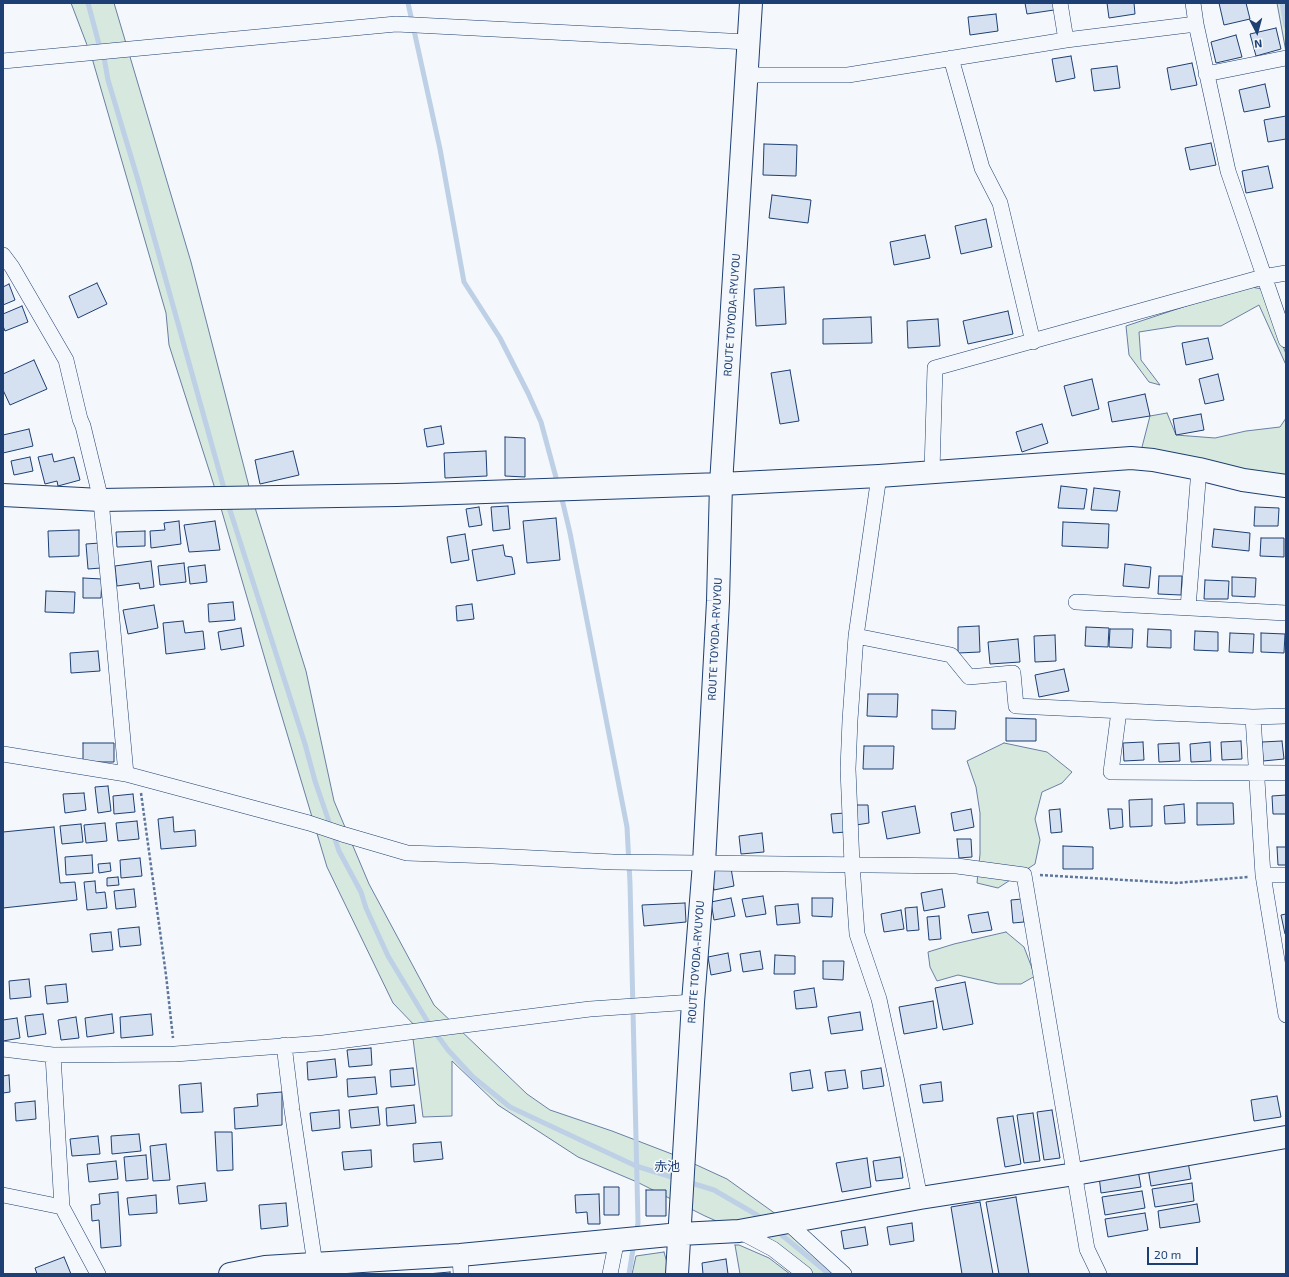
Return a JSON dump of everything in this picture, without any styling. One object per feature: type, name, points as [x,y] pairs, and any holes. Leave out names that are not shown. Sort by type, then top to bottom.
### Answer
[{"type":"street","name":"ROUTE TOYODA-RYUYOU","points":[[677,1274],[693,1002],[704,863],[718,601],[721,484],[751,3]]},
{"type":"street","points":[[1060,3],[1066,40]]},
{"type":"street","points":[[1193,3],[1206,74],[1228,171],[1263,277],[1286,340]]},
{"type":"street","points":[[3,61],[396,24],[748,42]]},
{"type":"street","points":[[747,75],[848,76],[1066,40],[1196,24]]},
{"type":"street","points":[[951,58],[982,168],[1000,203],[1033,342]]},
{"type":"street","points":[[1206,74],[1286,58]]},
{"type":"street","points":[[3,255],[12,267],[66,360],[83,426],[101,500],[132,775]]},
{"type":"street","points":[[932,471],[935,368],[1263,277],[1286,273]]},
{"type":"street","points":[[3,495],[101,500],[346,497],[721,484],[879,476],[932,471],[1131,458],[1153,460],[1199,469],[1242,480],[1286,486]]},
{"type":"street","points":[[1188,608],[1199,469]]},
{"type":"street","points":[[879,476],[856,636],[848,769],[852,864],[857,934],[880,1006],[920,1198]]},
{"type":"street","points":[[1076,602],[1286,613]]},
{"type":"street","points":[[856,636],[951,655],[969,677],[1013,673],[1016,706],[1253,717],[1286,716]]},
{"type":"street","points":[[1119,711],[1111,772],[1286,772]]},
{"type":"street","points":[[1253,717],[1263,875],[1286,1015]]},
{"type":"street","points":[[3,754],[132,775],[309,823],[407,852],[613,862],[957,866],[1024,875],[1087,1249],[1099,1274]]},
{"type":"street","points":[[1263,875],[1286,875]]},
{"type":"street","points":[[3,1049],[53,1055],[175,1054],[323,1043],[590,1009],[693,1002]]},
{"type":"street","points":[[284,1045],[292,1110],[316,1264]]},
{"type":"street","points":[[53,1055],[62,1207],[98,1274]]},
{"type":"street","points":[[230,1274],[265,1267],[316,1264],[460,1264],[617,1240],[680,1234],[739,1231],[920,1198],[1075,1174],[1286,1137]]},
{"type":"street","points":[[3,1195],[62,1207]]},
{"type":"street","points":[[787,1222],[844,1274]]},
{"type":"street","points":[[739,1231],[773,1249],[805,1274]]},
{"type":"street","points":[[610,1274],[617,1240]]},
{"type":"path","points":[[132,775],[166,975],[175,1054]]},
{"type":"path","points":[[1024,875],[1176,882],[1263,875]]},
{"type":"shaded area","points":[[71,3],[114,3],[191,262],[252,498],[306,671],[334,801],[369,884],[434,1005],[527,1094],[550,1110],[612,1131],[677,1156],[727,1179],[787,1222],[842,1274],[801,1274],[748,1235],[705,1216],[637,1182],[578,1157],[498,1105],[452,1061],[452,1116],[423,1117],[412,1031],[419,1030],[393,1003],[327,867],[218,498],[169,345],[166,313],[92,58]]},
{"type":"shaded area","points":[[1277,3],[1286,3],[1286,52]]},
{"type":"shaded area","points":[[1246,286],[1262,289],[1286,354],[1286,365],[1259,305],[1221,326],[1177,326],[1139,332],[1141,360],[1160,385],[1149,382],[1129,355],[1126,326]]},
{"type":"shaded area","points":[[1167,413],[1176,435],[1215,438],[1246,431],[1280,427],[1286,418],[1286,475],[1266,475],[1141,451],[1150,416]]},
{"type":"shaded area","points":[[1004,743],[1047,752],[1072,772],[1062,783],[1042,792],[1035,819],[1040,840],[1035,864],[998,888],[977,883],[980,854],[980,813],[976,787],[967,761]]},
{"type":"shaded area","points":[[1006,932],[1024,947],[1035,976],[1021,984],[998,984],[958,975],[937,981],[930,967],[928,952],[954,944]]},
{"type":"shaded area","points":[[735,1245],[739,1245],[769,1258],[790,1274],[740,1274]]},
{"type":"shaded area","points":[[664,1252],[669,1270],[668,1274],[632,1274],[636,1256]]},
{"type":"building","points":[[1025,3],[1054,3],[1054,10],[1027,14]]},
{"type":"building","points":[[1107,3],[1134,3],[1135,14],[1109,18]]},
{"type":"building","points":[[1219,3],[1246,3],[1250,19],[1224,25]]},
{"type":"building","points":[[996,14],[998,31],[970,35],[968,17]]},
{"type":"building","points":[[1276,28],[1281,49],[1256,56],[1250,34]]},
{"type":"building","points":[[1236,35],[1242,57],[1216,63],[1211,42]]},
{"type":"building","points":[[1071,56],[1075,78],[1056,82],[1052,59]]},
{"type":"building","points":[[1192,63],[1197,85],[1171,90],[1167,68]]},
{"type":"building","points":[[1117,66],[1120,88],[1094,91],[1091,69]]},
{"type":"building","points":[[1265,84],[1270,107],[1244,112],[1239,90]]},
{"type":"building","points":[[1286,116],[1286,139],[1268,142],[1264,120]]},
{"type":"building","points":[[1211,143],[1216,165],[1190,170],[1185,148]]},
{"type":"building","points":[[764,144],[797,145],[796,176],[763,175]]},
{"type":"building","points":[[1268,166],[1273,188],[1246,193],[1242,171]]},
{"type":"building","points":[[772,195],[811,200],[808,223],[769,218]]},
{"type":"building","points":[[986,219],[992,247],[961,254],[955,226]]},
{"type":"building","points":[[925,235],[930,258],[894,265],[890,242]]},
{"type":"building","points":[[97,283],[107,304],[78,318],[69,296]]},
{"type":"building","points":[[9,284],[15,300],[3,305],[3,287]]},
{"type":"building","points":[[784,287],[786,324],[756,326],[754,289]]},
{"type":"building","points":[[22,306],[28,322],[5,331],[3,326],[3,314]]},
{"type":"building","points":[[1008,311],[1013,334],[968,344],[963,321]]},
{"type":"building","points":[[871,317],[872,343],[823,344],[823,319]]},
{"type":"building","points":[[938,319],[940,346],[908,348],[907,321]]},
{"type":"building","points":[[1208,338],[1213,359],[1186,365],[1182,343]]},
{"type":"building","points":[[34,360],[47,389],[10,405],[3,390],[3,374]]},
{"type":"building","points":[[790,370],[799,421],[780,424],[771,373]]},
{"type":"building","points":[[1218,374],[1224,400],[1205,404],[1199,379]]},
{"type":"building","points":[[1092,379],[1099,409],[1072,416],[1064,386]]},
{"type":"building","points":[[1145,394],[1150,416],[1112,422],[1108,402]]},
{"type":"building","points":[[1201,414],[1204,430],[1176,435],[1173,419]]},
{"type":"building","points":[[1042,424],[1048,443],[1022,452],[1016,432]]},
{"type":"building","points":[[441,426],[444,444],[427,447],[424,429]]},
{"type":"building","points":[[29,429],[33,446],[3,453],[3,435]]},
{"type":"building","points":[[505,437],[525,438],[525,477],[505,476]]},
{"type":"building","points":[[293,451],[299,475],[260,484],[255,460]]},
{"type":"building","points":[[486,451],[487,476],[445,478],[444,453]]},
{"type":"building","points":[[52,454],[54,462],[74,457],[80,480],[58,486],[57,481],[45,484],[38,457]]},
{"type":"building","points":[[30,457],[33,471],[14,475],[11,461]]},
{"type":"building","points":[[1061,486],[1087,489],[1084,509],[1058,508]]},
{"type":"building","points":[[1094,488],[1120,491],[1117,511],[1091,510]]},
{"type":"building","points":[[508,506],[510,529],[493,531],[491,507]]},
{"type":"building","points":[[479,507],[482,525],[469,527],[466,509]]},
{"type":"building","points":[[1255,507],[1279,508],[1278,526],[1254,526]]},
{"type":"building","points":[[556,518],[560,560],[527,563],[523,521]]},
{"type":"building","points":[[179,521],[181,544],[151,548],[150,531],[165,530],[164,523]]},
{"type":"building","points":[[215,521],[220,550],[189,552],[184,525]]},
{"type":"building","points":[[1063,522],[1109,524],[1108,548],[1062,546]]},
{"type":"building","points":[[1214,529],[1250,533],[1249,551],[1212,547]]},
{"type":"building","points":[[79,530],[79,556],[49,557],[48,531]]},
{"type":"building","points":[[145,531],[145,546],[117,547],[116,532]]},
{"type":"building","points":[[465,534],[469,560],[451,563],[447,537]]},
{"type":"building","points":[[1261,538],[1284,538],[1284,557],[1260,556]]},
{"type":"building","points":[[100,543],[101,568],[88,569],[86,544]]},
{"type":"building","points":[[503,545],[505,556],[512,557],[515,574],[477,581],[472,550]]},
{"type":"building","points":[[151,561],[154,587],[140,589],[139,583],[117,586],[115,566]]},
{"type":"building","points":[[184,563],[186,582],[160,585],[158,566]]},
{"type":"building","points":[[1125,564],[1151,567],[1149,588],[1123,586]]},
{"type":"building","points":[[205,565],[207,582],[190,584],[188,567]]},
{"type":"building","points":[[1159,576],[1182,576],[1181,595],[1158,594]]},
{"type":"building","points":[[1232,577],[1256,578],[1255,597],[1232,596]]},
{"type":"building","points":[[83,578],[102,579],[101,598],[83,598]]},
{"type":"building","points":[[1205,580],[1229,581],[1228,599],[1204,599]]},
{"type":"building","points":[[46,591],[75,592],[74,613],[45,612]]},
{"type":"building","points":[[233,602],[235,620],[209,622],[208,604]]},
{"type":"building","points":[[472,604],[474,619],[457,621],[456,606]]},
{"type":"building","points":[[154,605],[158,628],[128,634],[123,610]]},
{"type":"building","points":[[183,621],[185,633],[203,631],[205,649],[166,654],[163,623]]},
{"type":"building","points":[[979,626],[980,652],[958,653],[958,627]]},
{"type":"building","points":[[1086,627],[1109,628],[1108,647],[1085,646]]},
{"type":"building","points":[[241,628],[244,646],[221,650],[218,632]]},
{"type":"building","points":[[1110,629],[1133,629],[1132,648],[1109,647]]},
{"type":"building","points":[[1148,629],[1171,630],[1171,648],[1147,647]]},
{"type":"building","points":[[1195,631],[1218,632],[1218,651],[1194,650]]},
{"type":"building","points":[[1230,633],[1254,634],[1253,653],[1229,652]]},
{"type":"building","points":[[1261,633],[1285,634],[1284,653],[1261,652]]},
{"type":"building","points":[[1055,635],[1056,661],[1035,662],[1034,636]]},
{"type":"building","points":[[1018,639],[1020,662],[990,664],[988,642]]},
{"type":"building","points":[[98,651],[100,671],[71,673],[70,653]]},
{"type":"building","points":[[1064,669],[1069,691],[1039,697],[1035,675]]},
{"type":"building","points":[[868,694],[898,694],[897,717],[867,716]]},
{"type":"building","points":[[932,710],[956,711],[955,729],[932,729]]},
{"type":"building","points":[[1006,718],[1036,719],[1036,741],[1006,741]]},
{"type":"building","points":[[1241,741],[1242,759],[1222,760],[1221,742]]},
{"type":"building","points":[[1282,741],[1284,759],[1263,761],[1262,742]]},
{"type":"building","points":[[1143,742],[1144,760],[1124,761],[1123,743]]},
{"type":"building","points":[[1210,742],[1211,761],[1191,762],[1190,744]]},
{"type":"building","points":[[83,743],[114,743],[114,762],[83,762]]},
{"type":"building","points":[[1179,743],[1180,761],[1159,762],[1158,744]]},
{"type":"building","points":[[864,746],[894,746],[893,769],[863,769]]},
{"type":"building","points":[[108,786],[111,811],[98,813],[95,787]]},
{"type":"building","points":[[84,793],[86,810],[65,813],[63,794]]},
{"type":"building","points":[[133,794],[135,812],[114,814],[113,796]]},
{"type":"building","points":[[1286,795],[1286,814],[1273,814],[1272,796]]},
{"type":"building","points":[[1152,799],[1152,826],[1130,827],[1129,800]]},
{"type":"building","points":[[1197,803],[1233,803],[1234,824],[1197,825]]},
{"type":"building","points":[[1184,804],[1185,823],[1165,824],[1164,806]]},
{"type":"building","points":[[854,805],[868,805],[869,823],[856,825]]},
{"type":"building","points":[[915,806],[920,833],[887,839],[882,812]]},
{"type":"building","points":[[971,809],[974,827],[954,831],[951,813]]},
{"type":"building","points":[[1060,809],[1062,832],[1051,833],[1049,810]]},
{"type":"building","points":[[1108,809],[1122,809],[1123,827],[1110,829]]},
{"type":"building","points":[[845,813],[846,832],[833,833],[831,814]]},
{"type":"building","points":[[173,817],[174,832],[195,830],[196,846],[161,849],[158,819]]},
{"type":"building","points":[[137,821],[139,839],[118,841],[116,823]]},
{"type":"building","points":[[105,823],[107,841],[86,843],[84,825]]},
{"type":"building","points":[[81,824],[83,842],[62,844],[60,826]]},
{"type":"building","points":[[54,827],[60,883],[75,882],[77,900],[3,908],[3,832]]},
{"type":"building","points":[[762,833],[764,852],[741,854],[739,836]]},
{"type":"building","points":[[957,839],[971,839],[972,857],[959,858]]},
{"type":"building","points":[[1063,846],[1093,847],[1093,869],[1063,869]]},
{"type":"building","points":[[1277,847],[1286,847],[1286,865],[1278,865]]},
{"type":"building","points":[[92,855],[93,873],[66,875],[65,857]]},
{"type":"building","points":[[140,858],[142,876],[121,878],[120,860]]},
{"type":"building","points":[[110,863],[111,871],[99,873],[98,864]]},
{"type":"building","points":[[731,868],[734,886],[714,890],[711,871]]},
{"type":"building","points":[[118,877],[119,885],[107,886],[107,878]]},
{"type":"building","points":[[95,881],[96,893],[105,892],[107,908],[87,910],[84,882]]},
{"type":"building","points":[[134,889],[136,907],[116,909],[114,891]]},
{"type":"building","points":[[942,889],[945,907],[924,911],[921,893]]},
{"type":"building","points":[[763,896],[766,914],[746,917],[742,899]]},
{"type":"building","points":[[731,898],[735,916],[714,920],[711,902]]},
{"type":"building","points":[[812,898],[833,898],[832,917],[812,916]]},
{"type":"building","points":[[1022,899],[1024,922],[1013,923],[1011,900]]},
{"type":"building","points":[[685,903],[686,922],[644,926],[642,905]]},
{"type":"building","points":[[798,904],[800,923],[777,925],[775,906]]},
{"type":"building","points":[[917,907],[919,930],[907,931],[905,908]]},
{"type":"building","points":[[901,910],[904,929],[884,932],[881,914]]},
{"type":"building","points":[[988,912],[992,930],[972,933],[968,915]]},
{"type":"building","points":[[1286,914],[1286,934],[1285,934],[1281,915]]},
{"type":"building","points":[[939,916],[941,939],[929,940],[927,917]]},
{"type":"building","points":[[139,927],[141,945],[120,947],[118,929]]},
{"type":"building","points":[[111,932],[113,950],[92,952],[90,934]]},
{"type":"building","points":[[760,951],[763,969],[743,972],[740,954]]},
{"type":"building","points":[[728,953],[731,971],[711,975],[708,957]]},
{"type":"building","points":[[775,955],[795,956],[795,974],[774,974]]},
{"type":"building","points":[[823,961],[844,961],[843,980],[823,979]]},
{"type":"building","points":[[29,979],[31,997],[10,999],[9,981]]},
{"type":"building","points":[[965,982],[973,1024],[943,1030],[935,988]]},
{"type":"building","points":[[66,984],[68,1002],[47,1004],[45,986]]},
{"type":"building","points":[[814,988],[817,1007],[796,1009],[794,991]]},
{"type":"building","points":[[933,1001],[937,1028],[904,1034],[899,1007]]},
{"type":"building","points":[[860,1012],[863,1030],[831,1034],[828,1017]]},
{"type":"building","points":[[43,1014],[46,1034],[28,1037],[25,1016]]},
{"type":"building","points":[[112,1014],[114,1033],[87,1037],[85,1018]]},
{"type":"building","points":[[151,1014],[153,1035],[121,1038],[120,1017]]},
{"type":"building","points":[[76,1017],[79,1038],[61,1040],[58,1020]]},
{"type":"building","points":[[17,1018],[20,1038],[3,1041],[3,1020]]},
{"type":"building","points":[[371,1048],[372,1065],[349,1067],[347,1050]]},
{"type":"building","points":[[335,1059],[337,1077],[308,1080],[307,1062]]},
{"type":"building","points":[[413,1068],[415,1085],[391,1087],[390,1070]]},
{"type":"building","points":[[881,1068],[884,1086],[863,1089],[861,1071]]},
{"type":"building","points":[[810,1070],[813,1088],[792,1091],[790,1073]]},
{"type":"building","points":[[845,1070],[848,1088],[828,1091],[825,1072]]},
{"type":"building","points":[[9,1075],[10,1092],[3,1093],[3,1076]]},
{"type":"building","points":[[375,1077],[377,1094],[348,1097],[347,1079]]},
{"type":"building","points":[[941,1082],[943,1101],[923,1103],[920,1085]]},
{"type":"building","points":[[201,1083],[203,1112],[181,1113],[179,1085]]},
{"type":"building","points":[[282,1092],[282,1125],[235,1129],[234,1108],[258,1106],[257,1094]]},
{"type":"building","points":[[1277,1096],[1281,1117],[1254,1121],[1251,1100]]},
{"type":"building","points":[[35,1101],[36,1119],[16,1121],[15,1103]]},
{"type":"building","points":[[414,1105],[416,1123],[387,1126],[386,1108]]},
{"type":"building","points":[[378,1107],[380,1125],[351,1128],[349,1110]]},
{"type":"building","points":[[339,1110],[340,1128],[312,1131],[310,1113]]},
{"type":"building","points":[[1052,1110],[1060,1158],[1044,1160],[1037,1112]]},
{"type":"building","points":[[1033,1113],[1040,1161],[1024,1163],[1017,1115]]},
{"type":"building","points":[[1013,1116],[1021,1164],[1005,1167],[997,1118]]},
{"type":"building","points":[[215,1132],[232,1132],[233,1170],[217,1171]]},
{"type":"building","points":[[139,1134],[141,1151],[112,1154],[111,1136]]},
{"type":"building","points":[[98,1136],[100,1154],[72,1156],[70,1139]]},
{"type":"building","points":[[441,1142],[443,1159],[414,1162],[413,1144]]},
{"type":"building","points":[[166,1144],[170,1180],[153,1181],[150,1146]]},
{"type":"building","points":[[371,1150],[372,1167],[344,1170],[342,1152]]},
{"type":"building","points":[[146,1155],[148,1179],[126,1181],[124,1157]]},
{"type":"building","points":[[900,1157],[903,1178],[876,1181],[873,1161]]},
{"type":"building","points":[[867,1158],[871,1187],[842,1192],[836,1163]]},
{"type":"building","points":[[116,1161],[118,1179],[89,1182],[87,1164]]},
{"type":"building","points":[[1188,1162],[1191,1179],[1151,1186],[1148,1168]]},
{"type":"building","points":[[1138,1170],[1141,1187],[1101,1193],[1099,1176]]},
{"type":"building","points":[[205,1183],[207,1201],[179,1204],[177,1186]]},
{"type":"building","points":[[1192,1183],[1194,1201],[1155,1207],[1152,1189]]},
{"type":"building","points":[[604,1187],[619,1187],[619,1215],[604,1215]]},
{"type":"building","points":[[646,1190],[666,1190],[666,1216],[646,1216]]},
{"type":"building","points":[[1142,1191],[1145,1208],[1105,1215],[1102,1197]]},
{"type":"building","points":[[118,1192],[121,1246],[101,1248],[99,1220],[92,1221],[91,1205],[100,1204],[99,1194]]},
{"type":"building","points":[[599,1194],[600,1224],[588,1224],[587,1212],[576,1213],[575,1195]]},
{"type":"building","points":[[156,1195],[157,1213],[129,1215],[127,1198]]},
{"type":"building","points":[[1016,1197],[1029,1274],[999,1274],[986,1202]]},
{"type":"building","points":[[980,1202],[993,1274],[962,1274],[951,1207]]},
{"type":"building","points":[[286,1203],[288,1226],[261,1229],[259,1205]]},
{"type":"building","points":[[1197,1204],[1200,1222],[1160,1228],[1158,1211]]},
{"type":"building","points":[[1145,1213],[1148,1230],[1108,1237],[1105,1219]]},
{"type":"building","points":[[912,1223],[914,1241],[890,1245],[887,1227]]},
{"type":"building","points":[[865,1227],[868,1245],[844,1249],[841,1231]]},
{"type":"building","points":[[64,1257],[71,1274],[37,1274],[35,1268]]},
{"type":"building","points":[[726,1259],[728,1274],[703,1274],[702,1263]]},
{"type":"building","points":[[450,1272],[450,1274],[427,1274]]},
{"type":"waterway","points":[[88,3],[100,48],[103,52],[108,80],[138,180],[225,492]]},
{"type":"waterway","points":[[408,3],[440,149],[464,282],[500,338],[528,393],[541,422],[558,485]]},
{"type":"waterway","points":[[1282,3],[1286,26]]},
{"type":"waterway","points":[[561,495],[570,533],[627,827],[630,883],[638,1223],[636,1234]]},
{"type":"waterway","points":[[228,504],[305,744],[315,781],[339,851],[361,892],[366,908],[388,956],[429,1024],[448,1050],[473,1077],[510,1107],[636,1166],[678,1179]]},
{"type":"waterway","points":[[688,1182],[714,1190],[764,1220]]},
{"type":"waterway","points":[[777,1231],[829,1274]]},
{"type":"waterway","points":[[629,1274],[634,1243]]},
{"type":"district","name":"赤池","points":[[667,1167]]}]
